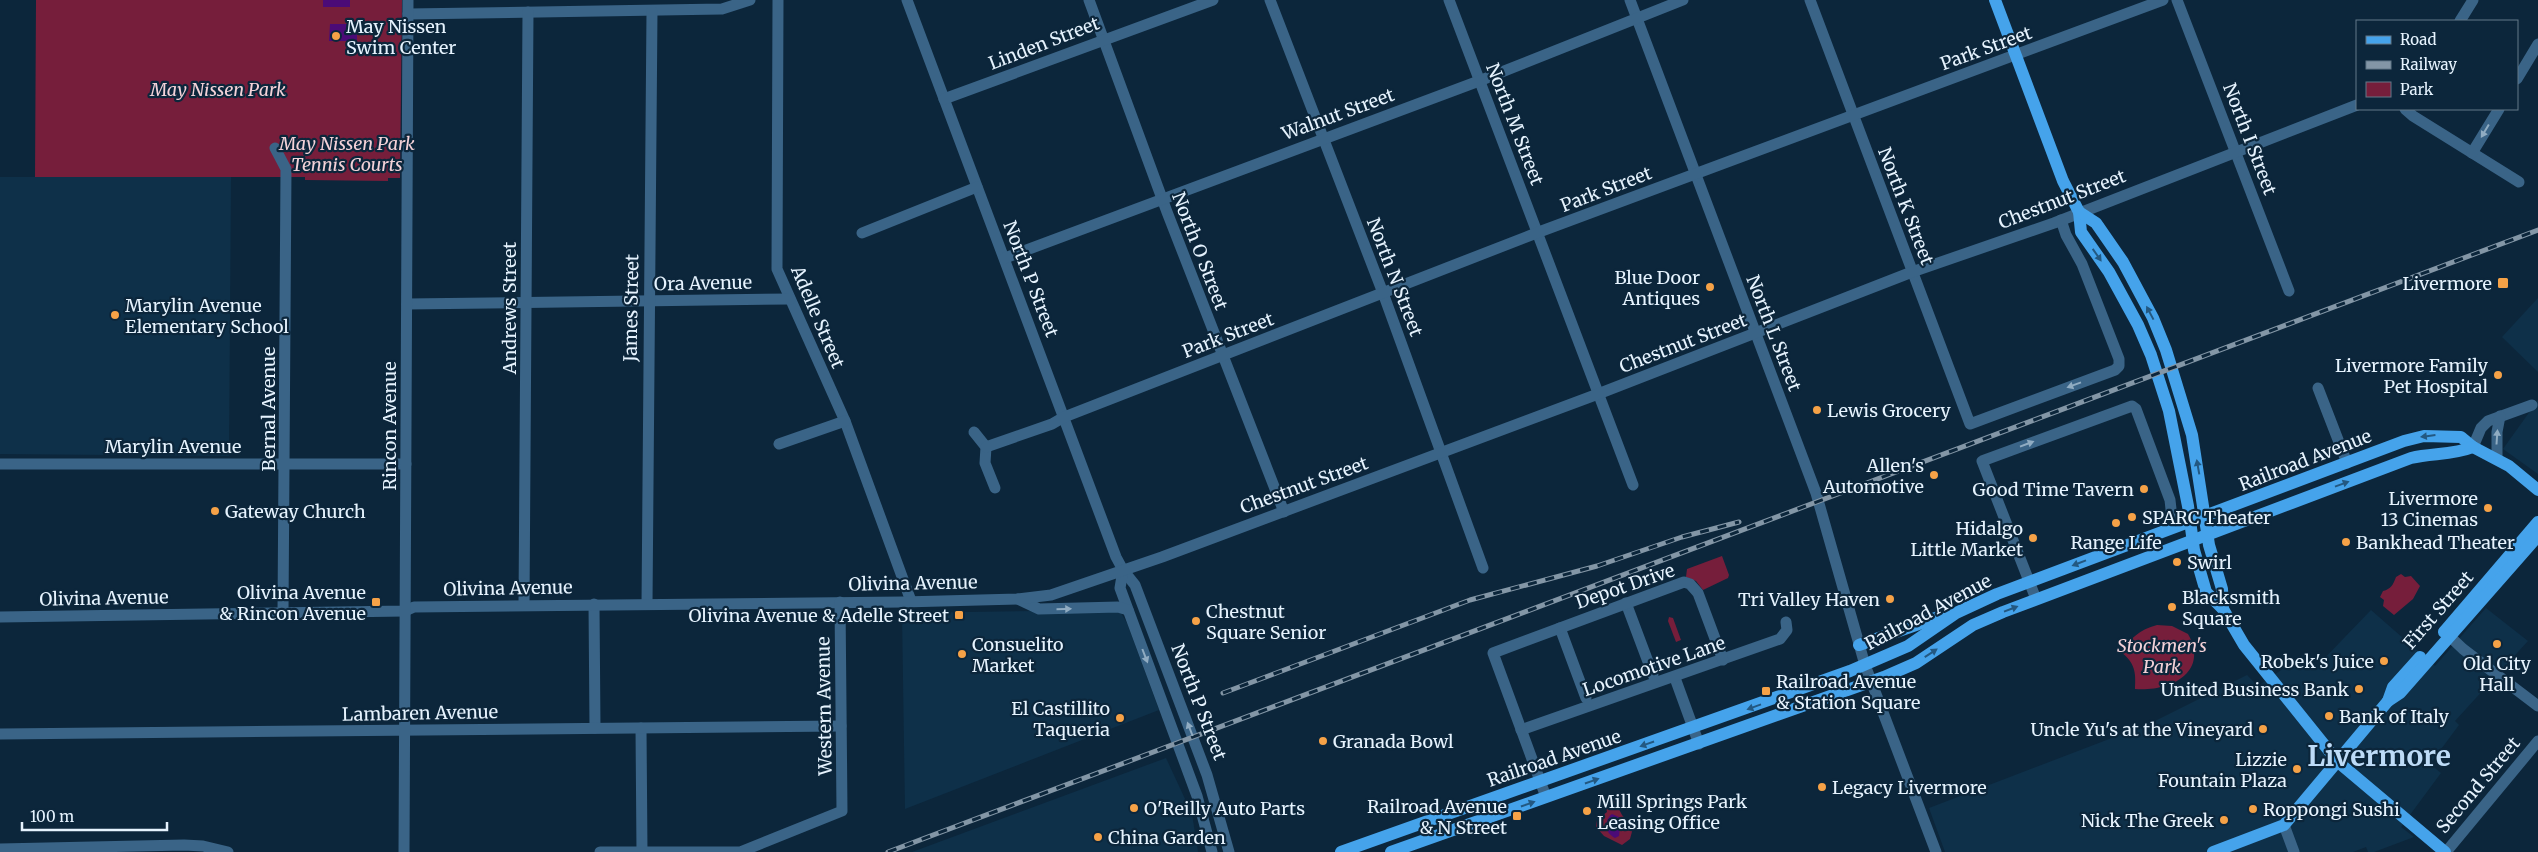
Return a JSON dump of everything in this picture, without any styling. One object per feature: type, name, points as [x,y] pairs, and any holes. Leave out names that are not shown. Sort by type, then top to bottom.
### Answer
[{"type":"main road","points":[[1995,0],[2063,181],[2079,212],[2081,232],[2109,272],[2138,325],[2151,355],[2169,411],[2193,539],[2206,592],[2223,609],[2244,646],[2338,762],[2445,852]]},
{"type":"main road","points":[[2079,212],[2096,222],[2123,262],[2153,318],[2163,342],[2187,413],[2208,534],[2222,589],[2223,609]]},
{"type":"main road","name":"Railroad Avenue","points":[[1341,852],[1693,728],[1865,665],[1908,646],[1970,605],[2346,463],[2424,436],[2461,437],[2472,448],[2458,453],[2430,453],[2411,458],[2193,539],[1973,625],[1916,663],[1872,682],[1391,852]]},
{"type":"main road","points":[[2472,448],[2497,458],[2538,490]]},
{"type":"main road","name":"First Street","points":[[2447,634],[2538,522]]},
{"type":"main road","name":"First Street","points":[[2213,852],[2284,825],[2388,701],[2393,687],[2447,634],[2538,536]]},
{"type":"main road","points":[[1859,645],[1970,605]]},
{"type":"street","name":"Rincon Avenue","points":[[404,852],[403,731],[408,0]]},
{"type":"street","points":[[408,14],[722,10],[750,0]]},
{"type":"street","name":"Adelle Street","points":[[778,0],[777,269],[845,421],[911,601]]},
{"type":"street","name":"North P Street","points":[[907,0],[1123,570],[1135,585],[1198,749],[1218,806],[1229,852]]},
{"type":"street","name":"North O Street","points":[[1088,0],[1222,356],[1284,512]]},
{"type":"street","name":"Linden Street","points":[[944,99],[1213,0]]},
{"type":"street","name":"North N Street","points":[[1270,0],[1322,138],[1384,293],[1483,568]]},
{"type":"street","name":"North M Street","points":[[1449,0],[1478,81],[1539,232],[1633,485]]},
{"type":"street","name":"North L Street","points":[[1630,0],[1818,501],[1865,665],[1936,852]]},
{"type":"street","name":"Walnut Street","points":[[1004,258],[1478,81],[1683,0]]},
{"type":"street","name":"North K Street","points":[[1810,0],[1970,424],[2115,370],[2119,366],[2119,359],[2082,264],[2066,235],[2061,220]]},
{"type":"street","name":"Park Street","points":[[986,447],[1052,424],[1064,417],[1539,232],[1852,114],[2015,56],[2163,0]]},
{"type":"street","name":"North I Street","points":[[2177,0],[2289,291]]},
{"type":"street","points":[[2461,20],[2473,0]]},
{"type":"street","name":"James Street","points":[[647,604],[652,11]]},
{"type":"street","name":"Andrews Street","points":[[524,605],[528,12]]},
{"type":"street","points":[[2518,77],[2538,44]]},
{"type":"street","name":"Chestnut Street","points":[[1018,599],[1051,595],[1284,512],[1756,334],[1912,272],[2061,220],[2356,105]]},
{"type":"street","points":[[2406,110],[2519,182]]},
{"type":"street","points":[[2472,153],[2497,110]]},
{"type":"street","name":"Bernal Avenue","points":[[275,148],[286,170],[283,613]]},
{"type":"street","points":[[862,233],[977,187]]},
{"type":"street","name":"Ora Avenue","points":[[406,304],[790,299]]},
{"type":"street","points":[[2318,388],[2346,463]]},
{"type":"street","points":[[2472,448],[2481,428],[2488,421],[2532,405]]},
{"type":"street","points":[[2036,599],[1982,461],[2132,406],[2136,409],[2170,500],[2173,527]]},
{"type":"street","points":[[2497,458],[2497,432],[2500,416]]},
{"type":"street","points":[[779,444],[845,421]]},
{"type":"street","points":[[974,432],[986,447],[985,464],[995,488]]},
{"type":"street","name":"Marylin Avenue","points":[[0,464],[285,462],[406,464]]},
{"type":"street","name":"North P Street","points":[[1123,570],[1120,588],[1197,796],[1212,852]]},
{"type":"street","name":"Depot Drive","points":[[1521,730],[1493,653],[1678,583],[1690,584],[1698,593],[1723,660]]},
{"type":"street","points":[[1018,599],[1039,609],[1118,608],[1128,610]]},
{"type":"street","name":"Olivina Avenue","points":[[0,616],[405,611],[414,607],[524,605],[1018,599]]},
{"type":"street","name":"Western Avenue","points":[[642,852],[740,852],[842,811],[840,602]]},
{"type":"street","points":[[1626,603],[1653,674]]},
{"type":"street","points":[[594,604],[595,728]]},
{"type":"street","name":"Locomotive Lane","points":[[1521,730],[1780,640],[1786,630],[1786,622]]},
{"type":"street","points":[[1560,628],[1586,698]]},
{"type":"street","points":[[2447,634],[2538,706]]},
{"type":"street","points":[[1674,678],[1699,744]]},
{"type":"street","name":"Lambaren Avenue","points":[[0,734],[841,726]]},
{"type":"street","points":[[600,852],[642,852],[642,728]]},
{"type":"street","points":[[1521,730],[1546,797]]},
{"type":"street","name":"Second Street","points":[[2445,852],[2538,741]]},
{"type":"street","points":[[2284,825],[2294,852]]},
{"type":"street","points":[[0,849],[104,849],[184,845],[203,846],[228,852]]},
{"type":"shaded area","points":[[323,0],[350,0],[350,7],[323,7]]},
{"type":"shaded area","points":[[330,24],[357,24],[357,41],[329,41]]},
{"type":"shaded area","name":"Marylin Avenue Elementary School","points":[[0,177],[231,177],[229,456],[0,454]]},
{"type":"shaded area","points":[[2538,298],[2538,372],[2502,337]]},
{"type":"shaded area","points":[[2538,400],[2538,474],[2503,449]]},
{"type":"shaded area","points":[[2486,608],[2528,641],[2455,721],[2459,725],[2430,764],[2441,773],[2401,827],[2414,837],[2374,852],[2368,852],[2366,847],[2353,852],[1945,852],[1929,808],[2151,723],[2247,675],[2258,686],[2303,655],[2317,666],[2371,610],[2435,666]]},
{"type":"shaded area","points":[[1111,610],[1121,613],[1127,623],[1159,710],[905,809],[902,613]]},
{"type":"shaded area","points":[[1166,758],[1192,814],[1198,852],[912,852]]},
{"type":"shaded area","points":[[1612,814],[1621,818],[1619,836],[1615,838],[1606,827],[1607,820]]},
{"type":"green space","name":"May Nissen Park","points":[[36,0],[402,0],[400,178],[388,178],[388,181],[305,180],[305,177],[35,177]]},
{"type":"green space","points":[[1722,556],[1729,575],[1728,578],[1703,590],[1696,581],[1686,577],[1687,569]]},
{"type":"green space","points":[[2401,574],[2405,577],[2411,576],[2420,586],[2413,599],[2394,615],[2383,606],[2384,600],[2380,597],[2383,591],[2390,588],[2396,577]]},
{"type":"green space","points":[[1669,617],[1673,618],[1681,640],[1676,642],[1668,621]]},
{"type":"green space","name":"Stockmen's Park","points":[[2157,625],[2172,626],[2188,634],[2193,648],[2194,659],[2190,669],[2173,683],[2161,687],[2135,689],[2134,668],[2121,652],[2136,635],[2145,629]]},
{"type":"green space","points":[[1611,794],[1622,815],[1633,828],[1630,839],[1622,845],[1604,836],[1596,827],[1597,820],[1607,812],[1606,807],[1609,804],[1607,796]]},
{"type":"railway","points":[[888,852],[2538,230]]},
{"type":"railway","points":[[1223,693],[1470,600],[1597,566],[1682,537],[1739,522]]},
{"type":"place","name":"May Nissen Swim Center","points":[[336,36]]},
{"type":"place","name":"Livermore","points":[[2503,283]]},
{"type":"place","name":"Blue Door Antiques","points":[[1710,287]]},
{"type":"place","name":"Marylin Avenue Elementary School","points":[[115,315]]},
{"type":"place","name":"Livermore Family Pet Hospital","points":[[2498,375]]},
{"type":"place","name":"Lewis Grocery","points":[[1817,410]]},
{"type":"place","name":"Allen's Automotive","points":[[1934,475]]},
{"type":"place","name":"Good Time Tavern","points":[[2144,489]]},
{"type":"place","name":"Livermore 13 Cinemas","points":[[2488,508]]},
{"type":"place","name":"Gateway Church","points":[[215,511]]},
{"type":"place","name":"SPARC Theater","points":[[2132,517]]},
{"type":"place","name":"Range Life","points":[[2116,523]]},
{"type":"place","name":"Hidalgo Little Market","points":[[2033,538]]},
{"type":"place","name":"Bankhead Theater","points":[[2346,542]]},
{"type":"place","name":"Swirl","points":[[2177,562]]},
{"type":"place","name":"Tri Valley Haven","points":[[1890,599]]},
{"type":"place","name":"Olivina Avenue & Rincon Avenue","points":[[376,602]]},
{"type":"place","name":"Blacksmith Square","points":[[2172,607]]},
{"type":"place","name":"Olivina Avenue & Adelle Street","points":[[959,615]]},
{"type":"place","name":"Chestnut Square Senior","points":[[1196,621]]},
{"type":"place","name":"Old City Hall","points":[[2497,644]]},
{"type":"place","name":"Consuelito Market","points":[[962,654]]},
{"type":"place","name":"Robek's Juice","points":[[2384,661]]},
{"type":"place","name":"United Business Bank","points":[[2359,689]]},
{"type":"place","name":"Railroad Avenue & Station Square","points":[[1766,691]]},
{"type":"place","name":"Bank of Italy","points":[[2329,716]]},
{"type":"place","name":"El Castillito Taqueria","points":[[1120,718]]},
{"type":"place","name":"Uncle Yu's at the Vineyard","points":[[2263,729]]},
{"type":"place","name":"Granada Bowl","points":[[1323,741]]},
{"type":"place","name":"Lizzie Fountain Plaza","points":[[2297,769]]},
{"type":"place","name":"Legacy Livermore","points":[[1822,787]]},
{"type":"place","name":"O'Reilly Auto Parts","points":[[1134,808]]},
{"type":"place","name":"Roppongi Sushi","points":[[2253,809]]},
{"type":"place","name":"Mill Springs Park Leasing Office","points":[[1587,811]]},
{"type":"place","name":"Railroad Avenue & N Street","points":[[1517,816]]},
{"type":"place","name":"Nick The Greek","points":[[2224,820]]},
{"type":"place","name":"China Garden","points":[[1098,837]]},
{"type":"district","name":"Livermore","points":[[2379,756]]},
{"type":"park label","name":"May Nissen Park Tennis Courts","points":[[347,153]]}]
